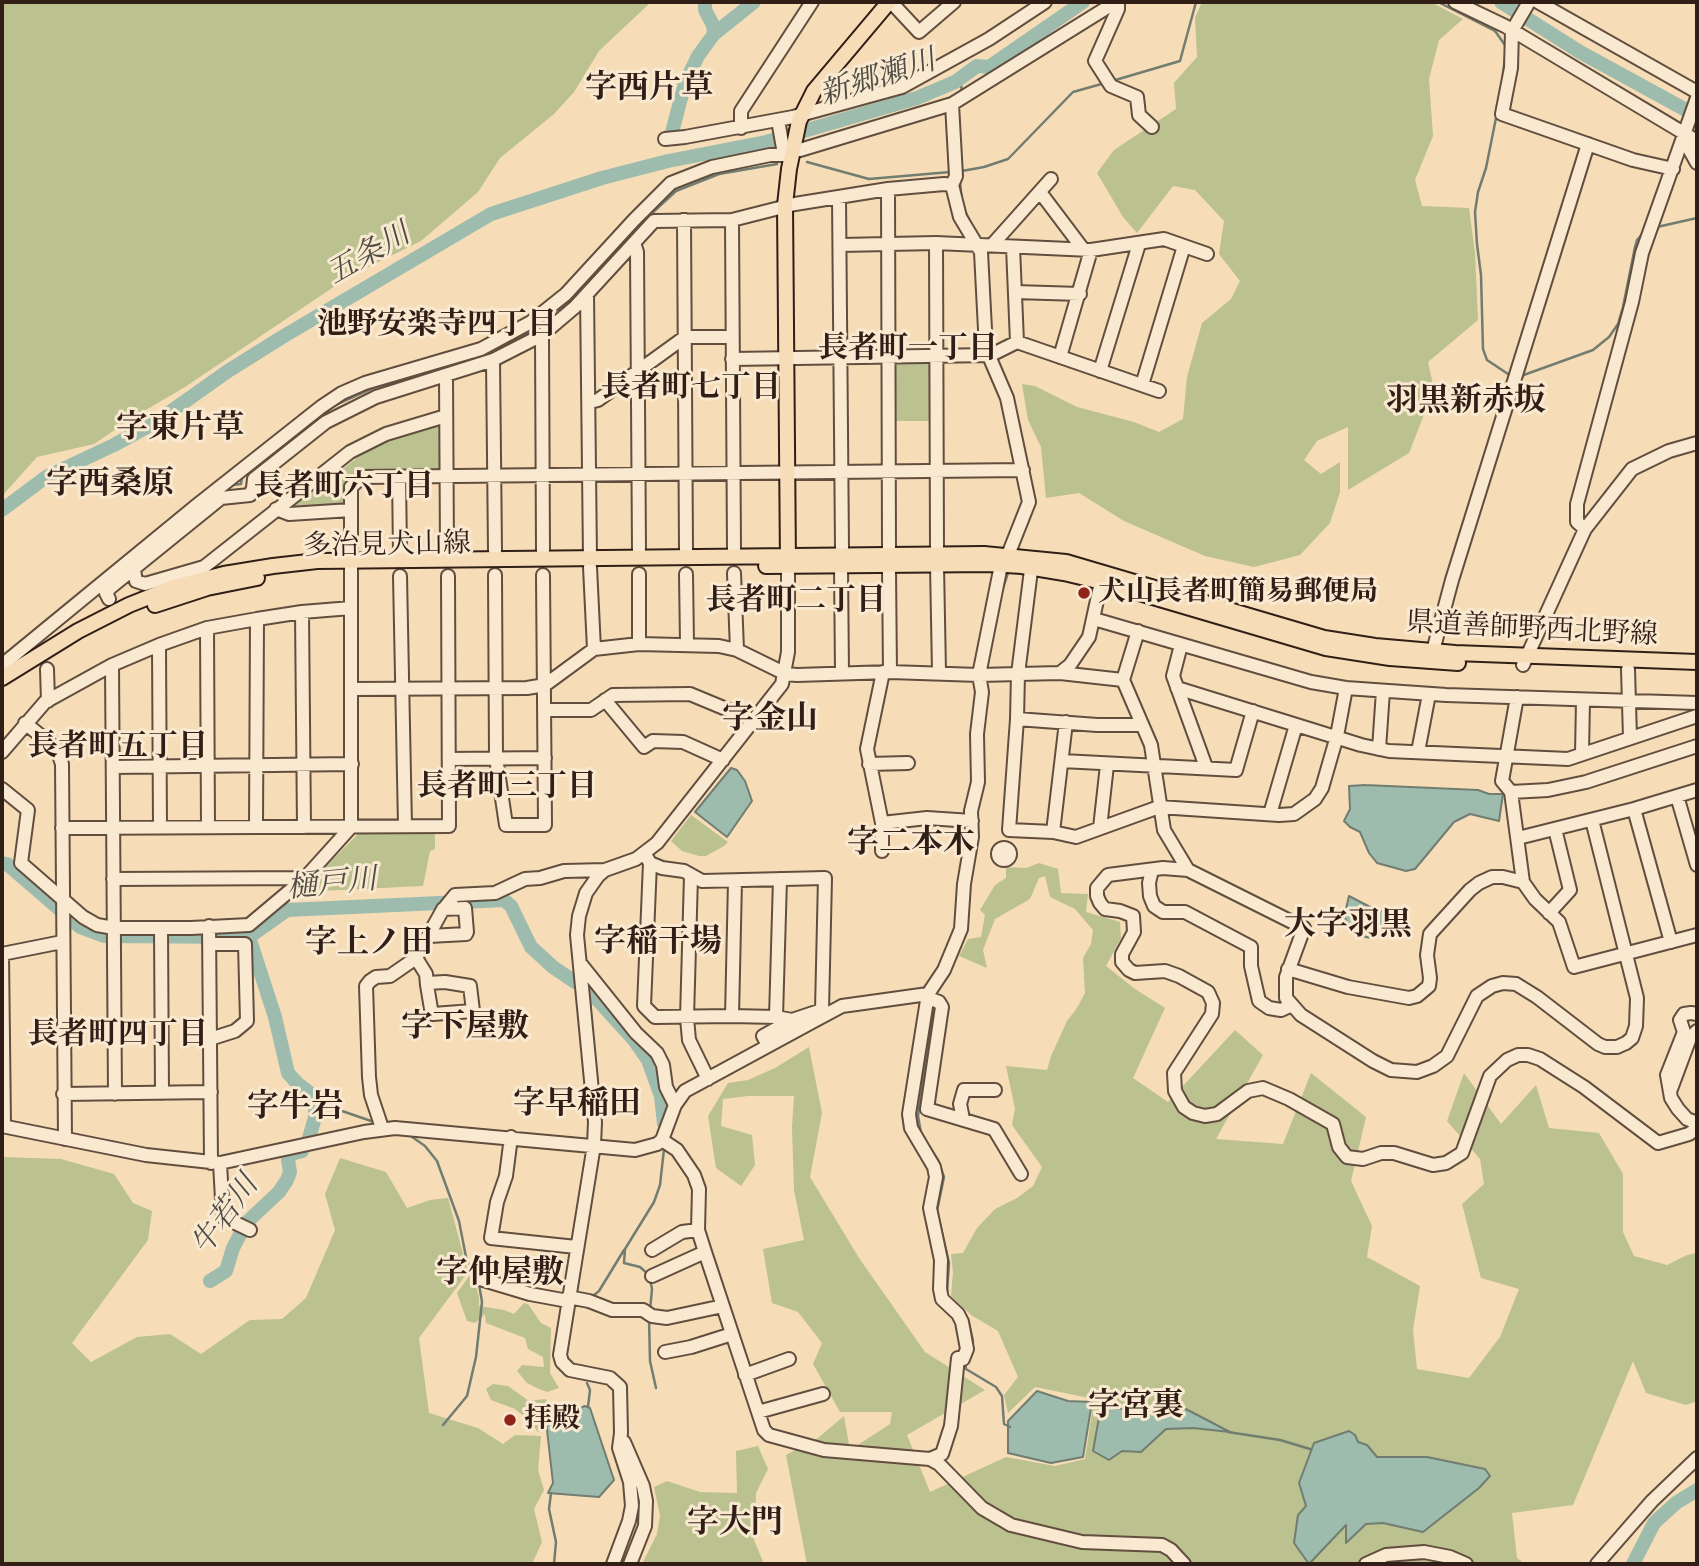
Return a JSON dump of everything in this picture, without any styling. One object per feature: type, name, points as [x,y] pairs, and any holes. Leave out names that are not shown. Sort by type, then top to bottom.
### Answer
[{"type":"main road","points":[[788,561],[785,205],[788,151],[814,92],[890,2]]},
{"type":"main road","name":"県道善師野西北野線","points":[[788,561],[841,566],[937,565],[1010,560]]},
{"type":"main road","name":"県道善師野西北野線","points":[[788,561],[1066,562],[1103,578],[1326,648],[1391,658],[1697,662]]},
{"type":"main road","name":"多治見犬山線","points":[[2,684],[103,626],[183,595],[243,580],[293,572],[351,564],[788,561]]},
{"type":"main road","name":"県道善師野西北野線","points":[[1103,578],[1324,638],[1525,661],[1697,671]]},
{"type":"main road","name":"多治見犬山線","points":[[2,678],[44,660]]},
{"type":"street","points":[[741,128],[741,111],[812,2]]},
{"type":"street","points":[[890,2],[919,32],[954,2]]},
{"type":"street","points":[[665,139],[779,124],[902,87],[989,39],[1045,2]]},
{"type":"street","points":[[2,665],[38,633],[331,400],[365,383],[481,349],[511,334],[548,310],[671,183],[712,167],[800,150],[958,100],[1117,2],[1118,9],[1095,61],[1106,80],[1137,97],[1139,116],[1152,127]]},
{"type":"street","points":[[1455,2],[1505,26],[1684,137],[1697,141]]},
{"type":"street","points":[[1529,2],[1511,31],[1511,68],[1502,114],[1633,160],[1672,169]]},
{"type":"street","points":[[1538,2],[1697,92]]},
{"type":"street","points":[[1585,528],[1577,522],[1577,504],[1632,302],[1642,253],[1697,98]]},
{"type":"street","points":[[958,100],[956,176],[952,185],[960,217],[984,245]]},
{"type":"street","points":[[779,124],[788,151]]},
{"type":"street","points":[[1684,137],[1697,163]]},
{"type":"street","points":[[1433,651],[1452,580],[1588,144]]},
{"type":"street","points":[[930,1459],[942,1454],[951,1426],[958,1358],[963,1359],[968,1349],[958,1314],[942,1299],[942,1260],[930,1208],[936,1177],[934,1167],[911,1128],[911,1098],[928,996],[949,961],[961,929],[964,884],[972,837],[971,811],[978,782],[977,734],[982,692],[1010,560],[1030,502],[1007,398],[992,354],[986,349],[981,252],[984,245],[1052,179]]},
{"type":"street","points":[[109,598],[106,593],[221,498],[250,495],[254,479],[326,422],[376,397],[494,360],[542,335],[587,294],[654,221],[732,220],[785,205],[888,189],[952,185]]},
{"type":"street","points":[[888,189],[889,548]]},
{"type":"street","points":[[1040,192],[1087,250],[1080,294],[1060,357]]},
{"type":"street","points":[[839,197],[842,548]]},
{"type":"street","points":[[684,220],[686,550]]},
{"type":"street","points":[[732,220],[734,550]]},
{"type":"street","points":[[841,245],[888,242],[1087,250],[1164,239],[1207,254]]},
{"type":"street","points":[[634,243],[637,252],[639,550]]},
{"type":"street","points":[[936,243],[937,548]]},
{"type":"street","points":[[1100,371],[1139,244]]},
{"type":"street","points":[[1142,385],[1184,246]]},
{"type":"street","points":[[1013,247],[1017,342]]},
{"type":"street","points":[[1016,292],[1080,294]]},
{"type":"street","points":[[587,294],[590,563],[594,649]]},
{"type":"street","points":[[542,335],[543,551]]},
{"type":"street","points":[[590,402],[598,400],[685,337],[732,337]]},
{"type":"street","points":[[732,359],[992,354],[1017,342],[1160,391]]},
{"type":"street","points":[[494,360],[495,551]]},
{"type":"street","points":[[446,376],[447,551]]},
{"type":"street","points":[[134,570],[136,580],[145,584],[204,567],[350,452],[386,434],[446,416]]},
{"type":"street","points":[[1525,661],[1585,528],[1632,469],[1668,451],[1697,443]]},
{"type":"street","points":[[2,789],[28,810],[21,863],[64,902],[114,935],[161,928],[249,925],[305,878],[351,827],[351,487],[362,477],[1023,470]]},
{"type":"street","points":[[399,476],[400,552]]},
{"type":"street","points":[[276,509],[289,514],[351,510]]},
{"type":"street","points":[[382,1128],[371,1095],[366,986],[376,977],[390,976],[416,958],[444,907],[454,895],[495,893],[525,879],[564,871],[605,870],[648,858],[775,695],[786,674],[789,652],[788,561]]},
{"type":"street","points":[[937,565],[939,672]]},
{"type":"street","points":[[841,566],[842,673]]},
{"type":"street","points":[[883,851],[882,823],[867,748],[869,732],[887,672],[889,570]]},
{"type":"street","points":[[1005,848],[1009,830],[1018,674],[1031,570]]},
{"type":"street","points":[[734,573],[737,650]]},
{"type":"street","points":[[639,574],[639,644]]},
{"type":"street","points":[[686,574],[687,644]]},
{"type":"street","points":[[495,575],[496,758],[506,825],[545,825],[543,575]]},
{"type":"street","points":[[400,576],[405,826]]},
{"type":"street","points":[[62,828],[449,825],[448,576]]},
{"type":"street","points":[[1060,673],[1077,656],[1089,637],[1103,578]]},
{"type":"street","points":[[2,752],[25,723],[48,701],[112,665],[159,645],[207,628],[302,612],[351,608]]},
{"type":"street","points":[[302,612],[304,827]]},
{"type":"street","points":[[256,827],[254,766],[257,619]]},
{"type":"street","points":[[1094,619],[1311,682],[1346,688],[1429,694],[1697,703]]},
{"type":"street","points":[[207,628],[208,827]]},
{"type":"street","points":[[1138,631],[1123,681],[1151,745],[1164,831],[1188,870]]},
{"type":"street","points":[[38,633],[48,701]]},
{"type":"street","points":[[352,688],[527,688],[545,685],[594,649],[639,644],[687,644],[737,650],[786,674],[1060,673],[1123,681]]},
{"type":"street","points":[[159,645],[160,827]]},
{"type":"street","points":[[1181,645],[1172,676],[1206,768]]},
{"type":"street","points":[[112,665],[115,1094]]},
{"type":"street","points":[[1629,669],[1630,738]]},
{"type":"street","points":[[1177,688],[1379,749],[1419,752],[1568,759],[1697,716]]},
{"type":"street","points":[[1009,830],[1053,832],[1076,837],[1159,807],[1294,814],[1315,799],[1325,779],[1346,688]]},
{"type":"street","points":[[1379,749],[1383,691]]},
{"type":"street","points":[[545,710],[591,710],[613,695],[690,694],[755,721]]},
{"type":"street","points":[[1419,752],[1429,694]]},
{"type":"street","points":[[1517,697],[1502,781],[1511,792],[1523,882],[1559,922],[1574,967],[1697,935]]},
{"type":"street","points":[[605,700],[644,747],[653,741],[683,742],[723,760]]},
{"type":"street","points":[[1583,700],[1583,754]]},
{"type":"street","points":[[1062,761],[1236,770],[1253,711]]},
{"type":"street","points":[[1017,719],[1097,725],[1141,724]]},
{"type":"street","points":[[1053,832],[1066,722]]},
{"type":"street","points":[[25,723],[57,749],[62,764],[65,1139]]},
{"type":"street","points":[[1270,814],[1296,725]]},
{"type":"street","points":[[1511,792],[1548,790],[1586,782],[1697,746]]},
{"type":"street","points":[[449,759],[545,758]]},
{"type":"street","points":[[869,764],[908,763]]},
{"type":"street","points":[[114,767],[352,764]]},
{"type":"street","points":[[1100,828],[1107,765]]},
{"type":"street","points":[[1518,838],[1697,790]]},
{"type":"street","points":[[1677,796],[1697,865]]},
{"type":"street","points":[[1634,809],[1671,942]]},
{"type":"street","points":[[882,823],[927,818],[972,821]]},
{"type":"street","points":[[1592,820],[1637,998],[1636,1026],[1632,1038],[1617,1047],[1598,1044],[1537,997],[1516,984],[1503,983],[1486,989],[1472,1002],[1447,1056],[1433,1066],[1417,1072],[1391,1070],[1301,1015],[1286,998],[1288,969],[1304,928],[1188,870],[1163,868],[1108,875],[1097,888],[1097,896],[1105,909],[1133,916],[1134,932],[1125,946],[1122,962],[1129,970],[1135,973],[1172,973],[1208,992],[1213,1003],[1212,1014],[1174,1073],[1175,1091],[1184,1107],[1205,1116],[1217,1114],[1248,1091],[1263,1088],[1289,1099],[1333,1124],[1339,1147],[1347,1157],[1363,1159],[1381,1153],[1394,1153],[1433,1165],[1446,1163],[1462,1153],[1490,1076],[1507,1060],[1518,1055],[1540,1059],[1584,1087],[1658,1143],[1689,1134],[1697,1125],[1687,1119],[1671,1098],[1667,1075],[1684,1032],[1680,1020],[1684,1014],[1697,1014]]},
{"type":"street","points":[[1549,913],[1570,890],[1555,829]]},
{"type":"street","points":[[648,858],[662,868],[684,871],[702,881],[825,878],[822,1010],[792,1020],[763,1036],[768,1045]]},
{"type":"street","points":[[648,858],[645,1006],[655,1017],[732,1016],[792,1020]]},
{"type":"street","points":[[605,870],[591,884],[582,904],[577,935],[594,1101],[594,1145],[560,1351],[562,1363],[570,1370],[610,1378],[617,1383],[621,1392],[619,1448],[630,1482],[632,1506],[613,1564]]},
{"type":"street","points":[[1152,870],[1149,883],[1154,906],[1163,912],[1185,912],[1251,947],[1251,966],[1259,1001],[1269,1008],[1281,1010],[1292,1005]]},
{"type":"street","points":[[691,876],[687,1018],[689,1041],[708,1079]]},
{"type":"street","points":[[1288,969],[1348,987],[1409,998],[1416,996],[1429,986],[1427,955],[1430,934],[1469,890],[1492,877],[1523,882]]},
{"type":"street","points":[[113,879],[305,878]]},
{"type":"street","points":[[776,1017],[780,878]]},
{"type":"street","points":[[732,1016],[735,881]]},
{"type":"street","points":[[429,936],[466,934],[465,908],[444,907]]},
{"type":"street","points":[[209,926],[211,1092],[215,1163],[223,1217],[244,1228]]},
{"type":"street","points":[[161,928],[162,1093]]},
{"type":"street","points":[[62,942],[2,954],[3,1126],[146,1156],[215,1163],[382,1128],[511,1137],[635,1150],[662,1140],[675,1105],[685,1091],[842,1006],[928,996],[942,1007],[927,1110],[994,1129],[1021,1174]]},
{"type":"street","points":[[209,943],[245,944],[247,1021],[235,1031],[210,1039]]},
{"type":"street","points":[[416,958],[426,974],[428,984]]},
{"type":"street","points":[[580,963],[636,1033],[657,1053],[663,1065],[666,1087],[675,1105]]},
{"type":"street","points":[[1671,1089],[1690,1038],[1697,1031]]},
{"type":"street","points":[[963,1119],[960,1104],[964,1090],[995,1090]]},
{"type":"street","points":[[63,1094],[211,1092]]},
{"type":"street","points":[[511,1137],[506,1176],[497,1202],[491,1238],[576,1247]]},
{"type":"street","points":[[662,1140],[677,1150],[694,1175],[699,1189],[698,1230],[764,1430],[769,1435],[824,1450],[930,1459],[939,1464],[982,1508],[1011,1525],[1082,1542],[1161,1545],[1171,1550],[1184,1564]]},
{"type":"street","points":[[652,1250],[682,1232],[698,1230]]},
{"type":"street","points":[[652,1276],[705,1252]]},
{"type":"street","points":[[481,1279],[530,1294],[589,1301],[612,1310],[643,1310],[652,1317],[667,1318],[723,1306]]},
{"type":"street","points":[[665,1352],[691,1348],[732,1334]]},
{"type":"street","points":[[745,1375],[789,1359]]},
{"type":"street","points":[[758,1412],[823,1394]]},
{"type":"street","points":[[621,1435],[643,1486],[646,1501],[645,1526],[630,1564]]},
{"type":"street","points":[[1597,1564],[1652,1501],[1697,1458]]},
{"type":"street","points":[[1366,1564],[1386,1555],[1424,1552],[1450,1557],[1466,1564]]},
{"type":"green space","points":[[2,2],[651,2],[599,51],[574,92],[554,114],[500,158],[478,192],[421,241],[350,276],[185,387],[94,444],[37,457],[2,496]]},
{"type":"green space","points":[[1202,2],[1431,2],[1463,19],[1439,40],[1429,79],[1433,136],[1415,180],[1422,206],[1469,208],[1475,253],[1478,320],[1428,362],[1434,389],[1409,453],[1348,490],[1348,427],[1317,441],[1304,460],[1321,474],[1340,462],[1340,492],[1330,523],[1300,555],[1254,567],[1205,556],[1124,521],[1079,493],[1046,498],[1041,447],[1028,420],[1022,384],[1035,386],[1077,407],[1134,422],[1159,432],[1183,419],[1187,377],[1202,323],[1231,299],[1240,281],[1219,254],[1224,221],[1195,190],[1173,186],[1137,233],[1123,217],[1097,173],[1114,150],[1176,109],[1174,83],[1197,57],[1195,18]]},
{"type":"green space","points":[[931,359],[932,421],[896,421],[896,360]]},
{"type":"green space","points":[[442,423],[443,466],[439,469],[360,470],[345,485],[344,507],[292,507],[378,442]]},
{"type":"green space","points":[[691,815],[728,842],[706,856],[682,851],[671,841]]},
{"type":"green space","points":[[361,831],[435,831],[435,849],[430,851],[423,886],[300,892]]},
{"type":"green space","points":[[1039,863],[1058,869],[1061,893],[1088,894],[1086,912],[1120,922],[1121,938],[1106,966],[1165,1008],[1133,1078],[1168,1102],[1235,1030],[1263,1055],[1216,1139],[1283,1144],[1311,1073],[1366,1117],[1351,1181],[1372,1226],[1367,1257],[1420,1286],[1413,1330],[1417,1369],[1469,1378],[1500,1337],[1519,1289],[1481,1278],[1462,1204],[1484,1184],[1480,1159],[1447,1121],[1464,1073],[1501,1124],[1536,1085],[1549,1128],[1599,1133],[1623,1174],[1623,1232],[1634,1256],[1667,1265],[1697,1253],[1697,1401],[1686,1405],[1646,1393],[1633,1361],[1573,1505],[1512,1513],[1517,1558],[1525,1564],[807,1564],[786,1455],[818,1438],[844,1416],[850,1450],[890,1424],[892,1412],[840,1412],[813,1364],[822,1343],[798,1312],[772,1303],[763,1249],[804,1240],[794,1190],[794,1096],[723,1099],[721,1126],[752,1135],[755,1165],[741,1186],[716,1168],[708,1116],[728,1083],[748,1080],[775,1068],[809,1047],[822,1113],[810,1177],[859,1258],[925,1352],[985,1390],[907,1435],[930,1492],[1006,1457],[1055,1466],[1085,1459],[1094,1399],[1035,1387],[1008,1413],[1004,1395],[1018,1377],[998,1331],[971,1315],[951,1296],[951,1254],[963,1253],[977,1228],[995,1209],[1033,1186],[1042,1167],[1012,1125],[1015,1109],[1006,1066],[1047,1070],[1067,1021],[1085,993],[1083,958],[1091,944],[1093,930],[1075,909],[1050,897],[1045,876],[1039,878],[1030,899],[995,919],[983,950],[987,968],[959,956],[968,939],[981,937],[985,915],[980,910],[995,885],[1006,878],[1006,867],[1026,868]]},
{"type":"green space","points":[[2,1157],[61,1159],[114,1174],[133,1203],[152,1211],[148,1240],[72,1343],[91,1362],[137,1337],[170,1334],[201,1354],[250,1320],[282,1319],[306,1298],[335,1230],[325,1194],[340,1158],[386,1172],[407,1208],[430,1200],[448,1198],[468,1272],[419,1338],[429,1413],[478,1428],[503,1444],[515,1435],[541,1436],[538,1470],[544,1490],[534,1509],[542,1542],[532,1564],[2,1564]]},
{"type":"green space","points":[[472,1272],[479,1306],[514,1314],[524,1303],[528,1304],[541,1323],[551,1328],[550,1373],[559,1388],[547,1392],[539,1389],[527,1383],[517,1371],[522,1365],[544,1367],[543,1357],[528,1349],[525,1338],[486,1323],[485,1314],[475,1323],[467,1321],[457,1293]]},
{"type":"green space","points":[[493,1384],[508,1386],[529,1401],[545,1399],[553,1405],[554,1413],[545,1431],[538,1432],[530,1421],[515,1409],[491,1400],[486,1389]]},
{"type":"green space","points":[[758,1446],[768,1469],[756,1493],[754,1540],[764,1564],[642,1564],[657,1534],[660,1516],[654,1487],[667,1481],[700,1492],[737,1493],[736,1451]]},
{"type":"shaded area","points":[[731,768],[737,770],[745,781],[752,801],[727,837],[695,812]]},
{"type":"shaded area","points":[[1349,786],[1478,790],[1489,794],[1503,794],[1499,821],[1470,814],[1454,822],[1415,869],[1406,871],[1377,863],[1369,853],[1360,832],[1344,821],[1350,809]]},
{"type":"shaded area","points":[[1349,896],[1376,910],[1406,916],[1391,932],[1370,938],[1358,935],[1344,917]]},
{"type":"shaded area","points":[[1037,1391],[1068,1401],[1092,1402],[1083,1457],[1051,1463],[1008,1453],[1008,1421]]},
{"type":"shaded area","points":[[1102,1401],[1107,1401],[1114,1408],[1159,1413],[1182,1407],[1230,1432],[1193,1428],[1166,1429],[1141,1452],[1122,1451],[1109,1460],[1093,1451]]},
{"type":"shaded area","points":[[585,1406],[590,1408],[614,1480],[599,1497],[548,1493],[553,1483],[546,1421]]},
{"type":"shaded area","points":[[1349,1431],[1377,1457],[1427,1457],[1485,1469],[1490,1476],[1479,1488],[1423,1532],[1383,1523],[1366,1524],[1346,1543],[1346,1525],[1309,1564],[1294,1543],[1298,1515],[1306,1506],[1299,1483],[1314,1443]]},
{"type":"waterway","points":[[705,2],[705,10],[713,25],[714,34]]},
{"type":"waterway","name":"五条川","points":[[671,136],[685,83],[698,56],[714,34],[754,2]]},
{"type":"waterway","name":"五条川","points":[[2,510],[46,477],[156,422],[228,371],[284,336],[491,214],[602,178],[668,161],[766,142],[917,98],[955,82],[977,66],[989,67],[1083,2]]},
{"type":"waterway","points":[[1112,81],[1180,61],[1196,2]]},
{"type":"waterway","points":[[1438,2],[1495,31],[1506,51]]},
{"type":"waterway","name":"新郷瀬川","points":[[1501,2],[1580,52],[1697,116]]},
{"type":"waterway","points":[[1501,90],[1505,58]]},
{"type":"waterway","points":[[955,82],[961,85],[962,92]]},
{"type":"waterway","points":[[962,171],[1008,159],[1073,92],[1105,83]]},
{"type":"waterway","points":[[1497,113],[1475,212],[1481,275],[1483,349],[1487,360],[1511,376]]},
{"type":"waterway","points":[[807,162],[869,179],[950,172]]},
{"type":"waterway","points":[[333,406],[375,387],[479,356],[527,334],[566,303],[636,228],[676,191],[719,174],[777,164]]},
{"type":"waterway","points":[[960,181],[962,203]]},
{"type":"waterway","points":[[964,209],[975,231]]},
{"type":"waterway","points":[[1657,227],[1697,218]]},
{"type":"waterway","points":[[1521,376],[1593,350],[1609,337],[1618,324],[1635,247],[1644,232]]},
{"type":"waterway","points":[[232,485],[241,484],[242,476]]},
{"type":"waterway","points":[[1002,591],[1009,570]]},
{"type":"waterway","name":"樋戸川","points":[[2,863],[7,864],[80,927],[104,936],[249,937],[287,910],[504,900],[511,906],[531,947],[575,982]]},
{"type":"waterway","points":[[961,946],[965,932]]},
{"type":"waterway","name":"牛若川","points":[[249,937],[275,1017],[288,1073],[311,1094],[316,1114],[309,1138]]},
{"type":"waterway","name":"樋戸川","points":[[587,988],[634,1040],[648,1060],[661,1096],[664,1124]]},
{"type":"waterway","points":[[921,1133],[918,1116],[933,1005]]},
{"type":"waterway","points":[[313,1101],[374,1122]]},
{"type":"waterway","points":[[408,1134],[425,1146],[437,1161],[459,1221],[466,1257],[477,1278]]},
{"type":"waterway","points":[[930,1148],[944,1177],[937,1211],[949,1263],[947,1292]]},
{"type":"waterway","name":"樋戸川","points":[[650,1310],[652,1289],[649,1275],[640,1267],[624,1263],[625,1249],[654,1202],[660,1185],[664,1149]]},
{"type":"waterway","name":"牛若川","points":[[210,1281],[226,1271],[233,1248],[246,1223],[279,1192],[290,1172],[288,1160],[291,1154],[302,1151]]},
{"type":"waterway","points":[[593,1296],[599,1291],[624,1250]]},
{"type":"waterway","points":[[443,1425],[467,1396],[476,1357],[482,1302],[479,1284]]},
{"type":"waterway","points":[[962,1310],[968,1319],[972,1346]]},
{"type":"waterway","name":"樋戸川","points":[[649,1318],[650,1361],[656,1388]]},
{"type":"waterway","points":[[965,1362],[966,1369],[996,1387],[1002,1396],[1004,1424],[1010,1427]]},
{"type":"waterway","points":[[587,1383],[590,1390],[588,1407]]},
{"type":"waterway","points":[[1228,1432],[1280,1440],[1310,1449]]},
{"type":"waterway","points":[[1633,1564],[1654,1523],[1676,1503],[1697,1490]]},
{"type":"waterway","points":[[551,1493],[549,1509],[556,1542],[554,1564]]},
{"type":"place","name":"犬山長者町簡易郵便局","points":[[1084,593]]},
{"type":"place","name":"拝殿","points":[[510,1420]]},
{"type":"district","name":"字西片草","points":[[649,89]]},
{"type":"district","name":"池野安楽寺四丁目","points":[[437,326]]},
{"type":"district","name":"長者町一丁目","points":[[908,350]]},
{"type":"district","name":"長者町七丁目","points":[[691,389]]},
{"type":"district","name":"羽黒新赤坂","points":[[1466,402]]},
{"type":"district","name":"字東片草","points":[[180,429]]},
{"type":"district","name":"字西桑原","points":[[110,485]]},
{"type":"district","name":"長者町六丁目","points":[[344,488]]},
{"type":"district","name":"長者町二丁目","points":[[796,602]]},
{"type":"district","name":"字金山","points":[[770,720]]},
{"type":"district","name":"長者町五丁目","points":[[118,748]]},
{"type":"district","name":"長者町三丁目","points":[[507,788]]},
{"type":"district","name":"字二本木","points":[[911,844]]},
{"type":"district","name":"大字羽黒","points":[[1348,926]]},
{"type":"district","name":"字稲干場","points":[[658,943]]},
{"type":"district","name":"字上ノ田","points":[[369,944]]},
{"type":"district","name":"字下屋敷","points":[[465,1028]]},
{"type":"district","name":"長者町四丁目","points":[[118,1036]]},
{"type":"district","name":"字早稲田","points":[[577,1105]]},
{"type":"district","name":"字牛岩","points":[[295,1108]]},
{"type":"district","name":"字仲屋敷","points":[[500,1274]]},
{"type":"district","name":"字宮裏","points":[[1136,1407]]},
{"type":"district","name":"字大門","points":[[735,1524]]}]
